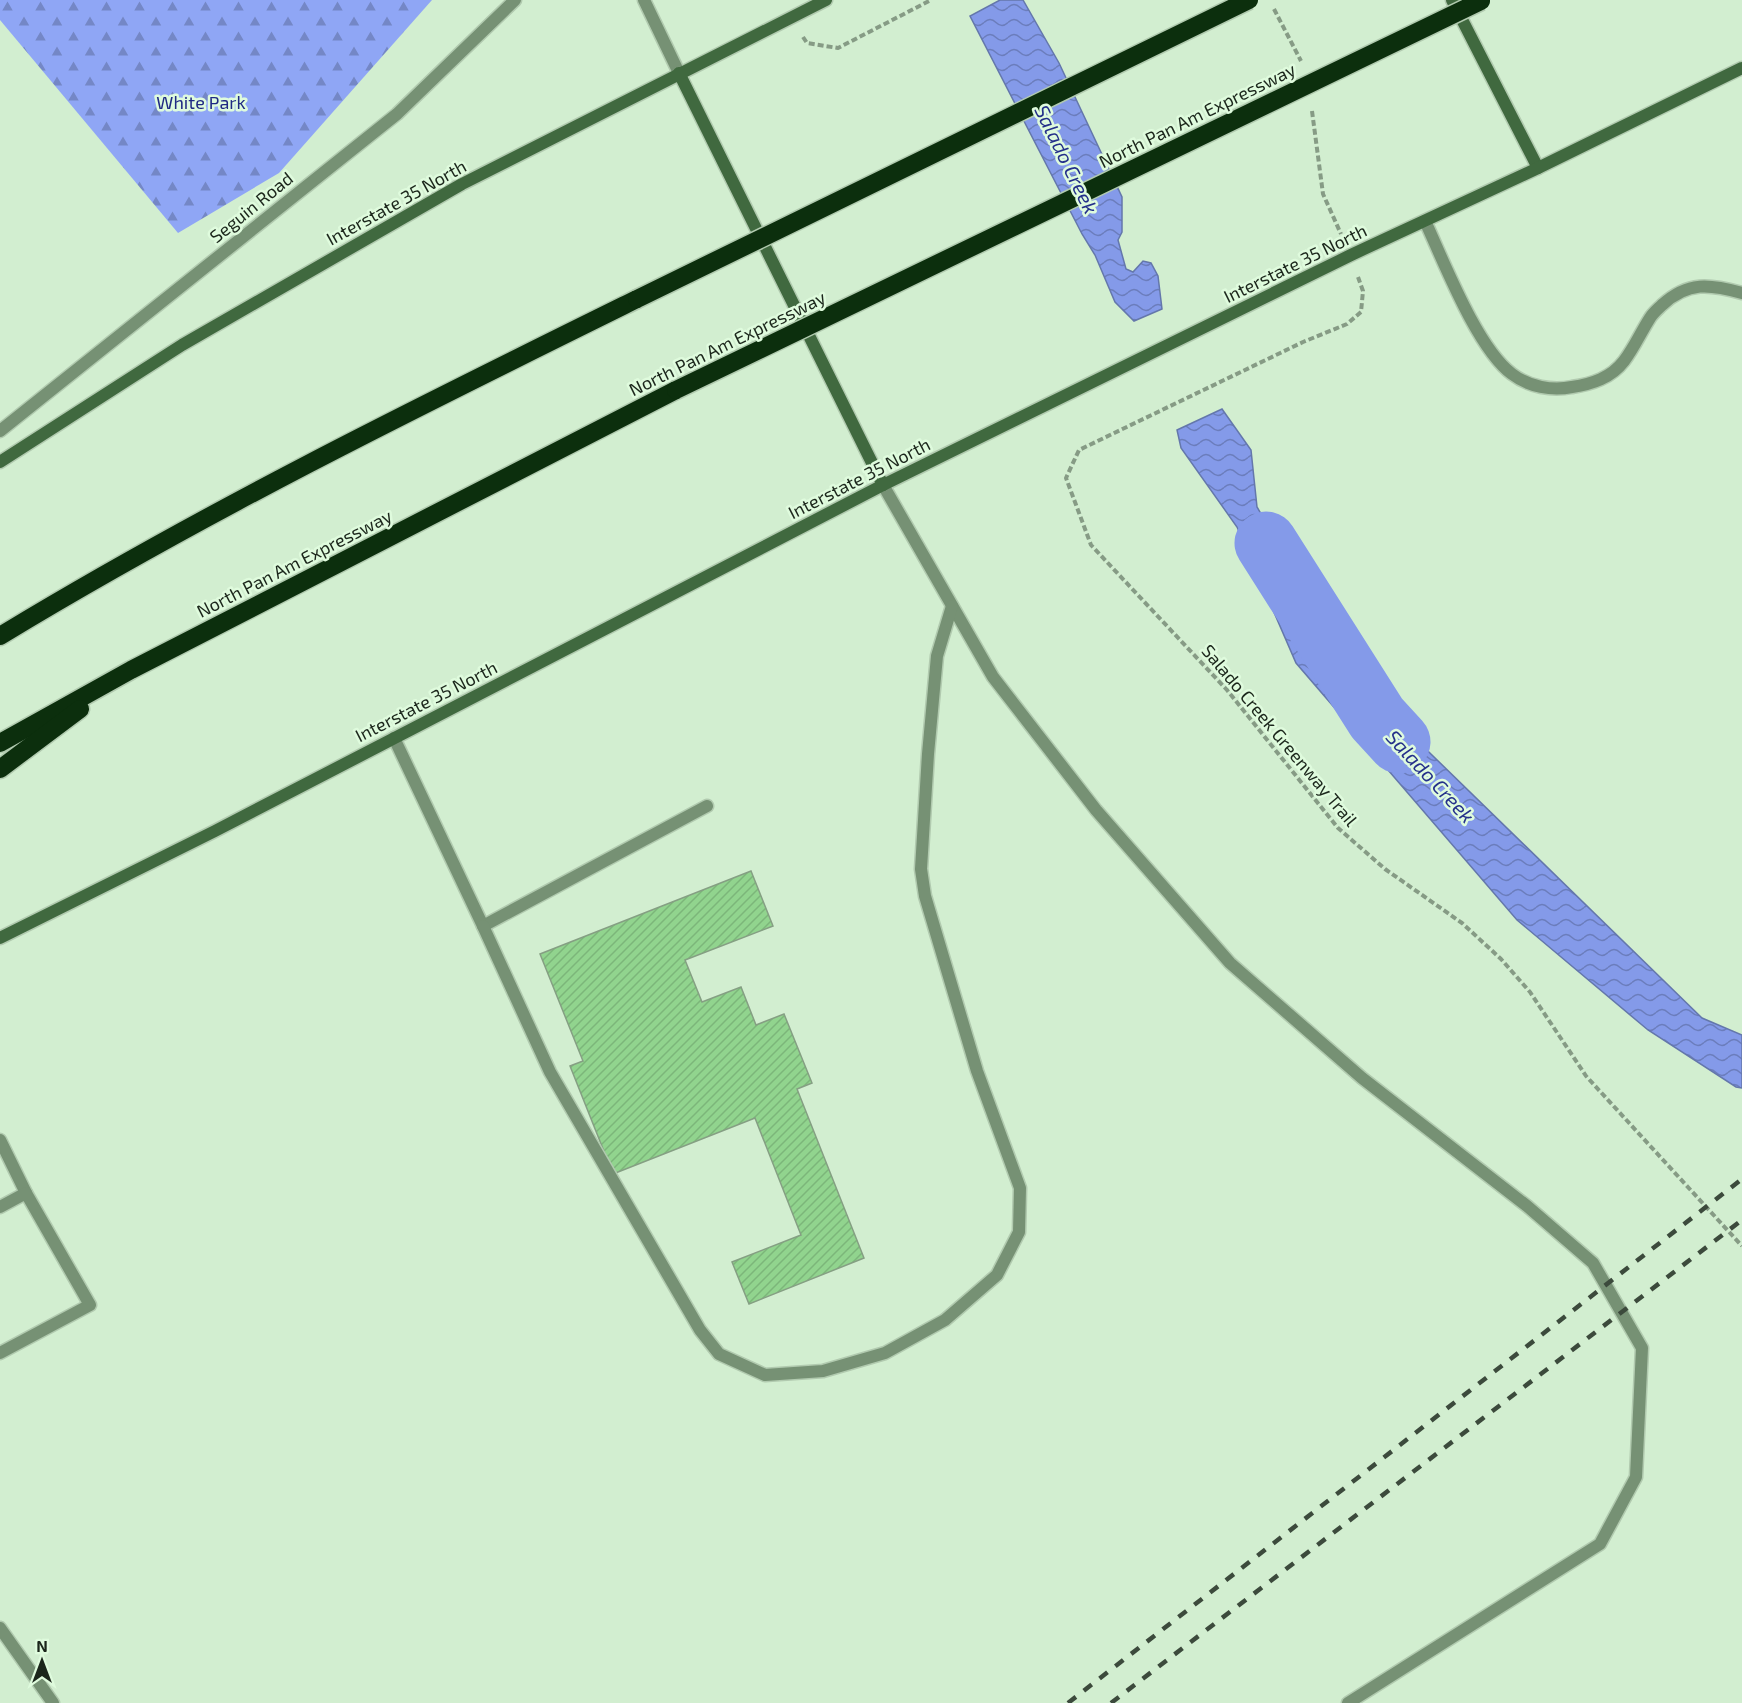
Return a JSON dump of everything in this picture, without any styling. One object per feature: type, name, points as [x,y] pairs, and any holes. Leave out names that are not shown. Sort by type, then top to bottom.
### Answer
[{"type":"highway","points":[[0,636],[89,582],[464,384],[1249,0]]},
{"type":"highway","name":"North Pan Am Expressway","points":[[0,743],[131,670],[676,390],[1482,0]]},
{"type":"highway","points":[[0,769],[131,670]]},
{"type":"main road","name":"Interstate 35 North","points":[[0,462],[182,345],[462,184],[826,0]]},
{"type":"main road","points":[[1452,0],[1538,168]]},
{"type":"main road","name":"Interstate 35 North","points":[[0,938],[215,831],[883,485],[1350,255],[1538,168],[1742,68]]},
{"type":"main road","points":[[679,73],[883,485]]},
{"type":"street","name":"Seguin Road","points":[[0,430],[397,114],[515,0]]},
{"type":"street","points":[[644,0],[679,73]]},
{"type":"street","points":[[1425,221],[1464,306],[1494,357],[1513,375],[1535,386],[1558,390],[1581,386],[1605,378],[1623,362],[1651,315],[1672,296],[1695,286],[1720,287],[1742,293]]},
{"type":"street","points":[[883,485],[993,677],[1096,810],[1230,963],[1362,1078],[1527,1206],[1593,1263],[1642,1348],[1636,1477],[1600,1544],[1348,1703]]},
{"type":"street","points":[[394,738],[550,1072],[700,1330],[719,1354],[765,1375],[823,1371],[885,1353],[945,1320],[998,1275],[1019,1232],[1020,1188],[977,1071],[928,907],[921,869],[937,656],[952,606]]},
{"type":"street","points":[[483,926],[707,806]]},
{"type":"street","points":[[0,1140],[26,1193],[90,1305],[0,1353]]},
{"type":"street","points":[[0,1207],[26,1193]]},
{"type":"street","points":[[0,1628],[53,1703]]},
{"type":"path","points":[[807,43],[838,48],[931,0]]},
{"type":"path","name":"Salado Creek Greenway Trail","points":[[1079,450],[1066,478],[1091,545],[1227,690],[1338,828],[1385,869],[1462,923],[1501,959],[1530,992],[1586,1076],[1742,1246]]},
{"type":"green space","name":"White Park","points":[[0,0],[432,0],[279,173],[178,233],[0,20]]},
{"type":"water","points":[[1000,0],[1023,0],[1059,63],[1122,197],[1122,232],[1118,240],[1126,269],[1133,272],[1143,261],[1151,263],[1158,276],[1162,309],[1134,321],[1115,302],[1095,255],[970,16]]},
{"type":"water","points":[[1222,409],[1251,450],[1257,507],[1307,591],[1318,644],[1702,1018],[1742,1035],[1742,1088],[1736,1087],[1648,1030],[1517,920],[1296,663],[1237,527],[1181,448],[1177,430]]},
{"type":"building","points":[[751,871],[773,926],[685,960],[702,1002],[741,987],[756,1025],[784,1014],[812,1083],[797,1089],[864,1258],[749,1304],[732,1262],[801,1235],[755,1118],[613,1174],[570,1066],[583,1061],[540,954]]},
{"type":"waterway","name":"Salado Creek","points":[[1266,543],[1377,718],[1399,742]]},
{"type":"railway","points":[[1068,1703],[1742,1179]]},
{"type":"railway","points":[[1111,1703],[1742,1220]]}]
